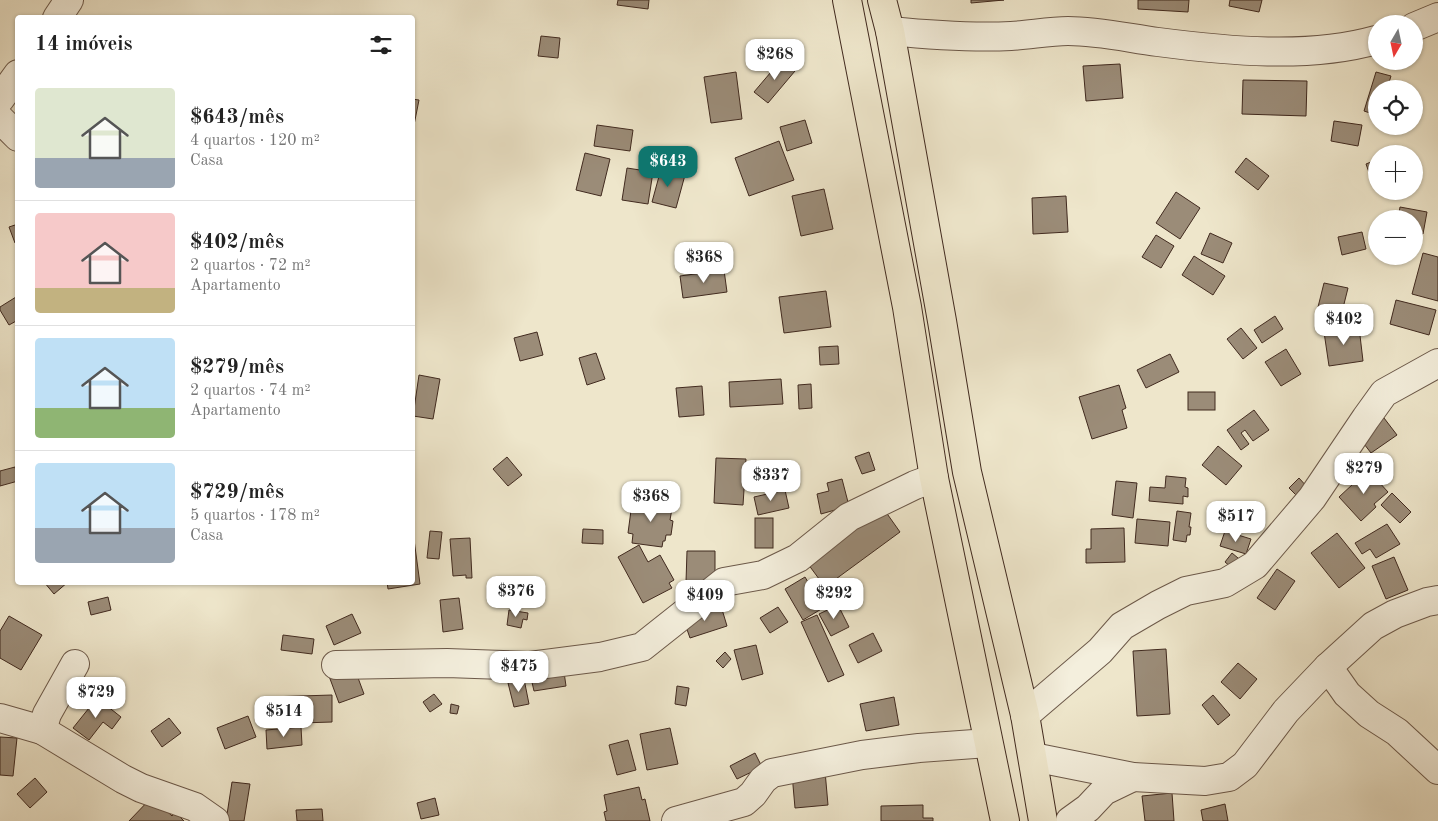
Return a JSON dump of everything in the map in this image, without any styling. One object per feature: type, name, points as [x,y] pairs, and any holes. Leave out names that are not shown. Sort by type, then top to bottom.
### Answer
[{"type":"highway","points":[[847,0],[907,307],[934,478],[1005,821]]},
{"type":"highway","points":[[882,0],[890,31],[942,321],[966,472],[1025,715],[1043,821]]},
{"type":"street","points":[[59,15],[69,0]]},
{"type":"street","points":[[1423,23],[1438,17]]},
{"type":"street","points":[[890,31],[938,36],[1012,36],[1067,31],[1097,32],[1187,46],[1237,50],[1288,51],[1338,48],[1368,42]]},
{"type":"street","points":[[0,100],[15,78]]},
{"type":"street","points":[[0,119],[15,134]]},
{"type":"street","points":[[1025,715],[1100,651],[1122,626],[1186,591],[1225,582],[1255,565],[1312,498],[1384,392],[1438,363]]},
{"type":"street","points":[[336,664],[530,666],[600,657],[642,647],[724,582],[762,575],[798,558],[850,517],[914,485],[934,478]]},
{"type":"street","points":[[1033,758],[1133,777],[1206,781],[1228,777],[1245,765],[1286,711],[1328,667],[1373,626],[1395,614],[1427,602],[1438,600]]},
{"type":"street","points":[[42,730],[47,714],[74,664]]},
{"type":"street","points":[[1328,667],[1347,694],[1369,714],[1397,732],[1438,770]]},
{"type":"street","points":[[0,718],[42,730],[123,779],[141,788],[195,807],[215,821]]},
{"type":"street","points":[[676,821],[744,802],[772,773],[862,755],[919,748],[988,743]]},
{"type":"street","points":[[1070,821],[1088,808],[1104,791],[1133,777]]},
{"type":"building","points":[[618,0],[649,0],[648,9],[617,5]]},
{"type":"building","points":[[971,0],[1004,0],[971,3]]},
{"type":"building","points":[[1138,0],[1189,0],[1188,12],[1138,9]]},
{"type":"building","points":[[1230,0],[1262,0],[1259,12],[1229,6]]},
{"type":"building","points":[[541,36],[560,38],[558,58],[538,56]]},
{"type":"building","points":[[782,59],[795,71],[768,103],[754,92]]},
{"type":"building","points":[[1120,64],[1123,98],[1086,101],[1083,66]]},
{"type":"building","points":[[736,72],[742,119],[711,123],[704,77]]},
{"type":"building","points":[[1376,72],[1391,76],[1390,80],[1374,80]]},
{"type":"building","points":[[1243,80],[1307,81],[1306,116],[1242,114]]},
{"type":"building","points":[[1368,98],[1368,112],[1364,111]]},
{"type":"building","points":[[415,99],[419,100],[415,120]]},
{"type":"building","points":[[805,120],[812,143],[787,151],[780,127]]},
{"type":"building","points":[[1334,121],[1362,125],[1358,146],[1331,141]]},
{"type":"building","points":[[597,125],[633,130],[630,151],[594,146]]},
{"type":"building","points":[[779,141],[794,180],[749,196],[735,158]]},
{"type":"building","points":[[585,153],[610,159],[601,196],[576,190]]},
{"type":"building","points":[[1246,158],[1269,176],[1258,190],[1235,172]]},
{"type":"building","points":[[627,168],[653,172],[648,204],[622,200]]},
{"type":"building","points":[[661,169],[685,175],[676,208],[652,202]]},
{"type":"building","points":[[824,189],[833,229],[801,236],[792,196]]},
{"type":"building","points":[[1176,192],[1200,208],[1180,239],[1156,223]]},
{"type":"building","points":[[1066,196],[1068,232],[1033,234],[1032,198]]},
{"type":"building","points":[[1400,207],[1416,210],[1400,210]]},
{"type":"building","points":[[1423,211],[1427,212],[1423,234]]},
{"type":"building","points":[[15,225],[15,243],[9,227]]},
{"type":"building","points":[[1362,232],[1366,249],[1342,255],[1338,237]]},
{"type":"building","points":[[1210,233],[1232,243],[1223,263],[1201,254]]},
{"type":"building","points":[[1156,235],[1174,246],[1161,268],[1142,257]]},
{"type":"building","points":[[705,245],[710,269],[689,272],[685,249]]},
{"type":"building","points":[[724,245],[726,265],[711,267],[708,246]]},
{"type":"building","points":[[1423,253],[1438,257],[1438,301],[1412,294],[1420,265],[1423,265]]},
{"type":"building","points":[[1194,256],[1225,276],[1213,295],[1182,275]]},
{"type":"building","points":[[724,270],[727,292],[683,298],[680,276]]},
{"type":"building","points":[[1324,283],[1348,288],[1342,312],[1318,307]]},
{"type":"building","points":[[826,291],[831,327],[784,333],[779,297]]},
{"type":"building","points":[[15,298],[15,322],[9,325],[0,307]]},
{"type":"building","points":[[1396,300],[1436,310],[1429,335],[1390,324]]},
{"type":"building","points":[[1275,316],[1283,329],[1262,343],[1254,330]]},
{"type":"building","points":[[1359,327],[1363,361],[1329,366],[1324,332]]},
{"type":"building","points":[[1241,328],[1257,348],[1243,359],[1227,339]]},
{"type":"building","points":[[537,332],[543,355],[520,361],[514,338]]},
{"type":"building","points":[[838,346],[839,364],[820,365],[819,347]]},
{"type":"building","points":[[1286,349],[1301,374],[1281,386],[1265,362]]},
{"type":"building","points":[[596,353],[605,379],[587,385],[579,358]]},
{"type":"building","points":[[1170,354],[1179,372],[1146,388],[1137,370]]},
{"type":"building","points":[[419,375],[440,379],[433,419],[415,416]]},
{"type":"building","points":[[781,379],[783,404],[730,407],[729,382]]},
{"type":"building","points":[[811,384],[812,408],[799,409],[798,385]]},
{"type":"building","points":[[1119,385],[1126,408],[1122,410],[1127,428],[1092,439],[1079,397]]},
{"type":"building","points":[[702,386],[704,415],[679,417],[676,388]]},
{"type":"building","points":[[1188,392],[1215,392],[1215,410],[1188,410]]},
{"type":"building","points":[[1254,410],[1269,430],[1253,441],[1245,430],[1241,433],[1249,444],[1241,450],[1227,430]]},
{"type":"building","points":[[1384,418],[1397,435],[1371,453],[1358,436]]},
{"type":"building","points":[[1218,446],[1242,466],[1226,485],[1202,465]]},
{"type":"building","points":[[869,452],[875,470],[862,474],[855,457]]},
{"type":"building","points":[[507,457],[522,475],[508,486],[493,469]]},
{"type":"building","points":[[716,458],[746,459],[743,505],[714,503]]},
{"type":"building","points":[[15,467],[15,482],[0,486],[0,471]]},
{"type":"building","points":[[1368,470],[1388,492],[1374,504],[1376,507],[1361,521],[1339,497]]},
{"type":"building","points":[[1166,476],[1186,478],[1185,487],[1188,488],[1188,497],[1183,496],[1183,504],[1149,501],[1150,487],[1165,488]]},
{"type":"building","points":[[1299,478],[1308,488],[1298,497],[1289,488]]},
{"type":"building","points":[[842,479],[849,506],[821,514],[817,494],[829,491],[827,483]]},
{"type":"building","points":[[1116,481],[1137,483],[1133,518],[1112,515]]},
{"type":"building","points":[[785,490],[789,508],[758,515],[754,497]]},
{"type":"building","points":[[1392,493],[1411,512],[1400,523],[1381,505]]},
{"type":"building","points":[[652,502],[673,503],[670,520],[673,521],[671,535],[666,535],[662,547],[632,543],[633,534],[628,533],[632,503],[652,505]]},
{"type":"building","points":[[883,508],[900,532],[825,587],[808,564]]},
{"type":"building","points":[[1177,511],[1191,513],[1190,535],[1187,535],[1186,542],[1173,540]]},
{"type":"building","points":[[755,518],[773,518],[773,548],[755,548]]},
{"type":"building","points":[[1137,519],[1170,522],[1168,546],[1135,543]]},
{"type":"building","points":[[1387,524],[1400,544],[1376,558],[1370,549],[1362,554],[1355,543]]},
{"type":"building","points":[[1124,528],[1125,562],[1086,563],[1086,549],[1091,549],[1091,529]]},
{"type":"building","points":[[583,529],[603,530],[603,544],[582,543]]},
{"type":"building","points":[[430,531],[442,532],[439,559],[427,558]]},
{"type":"building","points":[[1225,531],[1251,539],[1246,554],[1220,546]]},
{"type":"building","points":[[1337,533],[1365,568],[1339,588],[1311,553]]},
{"type":"building","points":[[470,538],[472,578],[466,578],[466,575],[453,576],[450,539]]},
{"type":"building","points":[[639,545],[648,562],[660,555],[674,580],[669,583],[672,588],[643,603],[618,557]]},
{"type":"building","points":[[415,547],[420,584],[415,585]]},
{"type":"building","points":[[687,551],[715,551],[715,582],[686,582]]},
{"type":"building","points":[[1232,553],[1244,563],[1237,572],[1225,562]]},
{"type":"building","points":[[1394,557],[1408,590],[1386,599],[1372,566]]},
{"type":"building","points":[[1277,569],[1295,581],[1275,610],[1257,598]]},
{"type":"building","points":[[805,577],[814,592],[824,586],[833,602],[803,620],[785,589]]},
{"type":"building","points":[[46,585],[64,585],[54,594]]},
{"type":"building","points":[[387,585],[414,585],[388,589]]},
{"type":"building","points":[[108,597],[111,610],[91,615],[88,602]]},
{"type":"building","points":[[459,598],[463,629],[443,632],[440,600]]},
{"type":"building","points":[[838,605],[849,627],[831,636],[819,614]]},
{"type":"building","points":[[721,606],[727,626],[690,638],[683,618]]},
{"type":"building","points":[[778,607],[788,622],[770,633],[760,618]]},
{"type":"building","points":[[509,610],[528,613],[527,620],[523,619],[521,628],[507,625]]},
{"type":"building","points":[[352,614],[361,633],[334,645],[326,626]]},
{"type":"building","points":[[817,615],[844,675],[828,682],[801,622]]},
{"type":"building","points":[[9,616],[42,635],[21,670],[0,658],[0,631]]},
{"type":"building","points":[[873,633],[882,651],[858,663],[849,645]]},
{"type":"building","points":[[283,635],[314,639],[312,654],[281,650]]},
{"type":"building","points":[[756,645],[763,674],[742,680],[734,650]]},
{"type":"building","points":[[1166,649],[1170,714],[1137,716],[1133,651]]},
{"type":"building","points":[[725,652],[731,659],[723,668],[716,661]]},
{"type":"building","points":[[351,659],[364,694],[339,703],[326,668]]},
{"type":"building","points":[[1238,663],[1257,679],[1240,699],[1221,682]]},
{"type":"building","points":[[564,672],[566,686],[534,691],[531,678]]},
{"type":"building","points":[[524,679],[529,704],[514,707],[508,683]]},
{"type":"building","points":[[677,686],[689,688],[686,706],[675,704]]},
{"type":"building","points":[[434,694],[442,704],[430,712],[423,702]]},
{"type":"building","points":[[332,695],[332,722],[269,724],[268,697]]},
{"type":"building","points":[[1213,695],[1230,715],[1218,725],[1202,705]]},
{"type":"building","points":[[894,697],[899,725],[866,731],[860,704]]},
{"type":"building","points":[[97,698],[121,717],[112,729],[103,722],[89,740],[73,728]]},
{"type":"building","points":[[451,704],[459,706],[457,714],[450,713]]},
{"type":"building","points":[[248,716],[256,737],[225,749],[217,728]]},
{"type":"building","points":[[169,718],[181,733],[162,747],[151,731]]},
{"type":"building","points":[[301,727],[302,745],[267,749],[266,730]]},
{"type":"building","points":[[670,728],[678,764],[647,770],[640,734]]},
{"type":"building","points":[[0,737],[17,738],[13,776],[0,775]]},
{"type":"building","points":[[628,740],[636,770],[617,775],[609,745]]},
{"type":"building","points":[[755,753],[762,767],[737,779],[730,766]]},
{"type":"building","points":[[825,771],[828,805],[795,808],[792,774]]},
{"type":"building","points":[[35,778],[47,792],[30,808],[17,794]]},
{"type":"building","points":[[232,782],[250,784],[244,821],[226,821]]},
{"type":"building","points":[[639,787],[642,800],[645,799],[650,821],[606,821],[604,812],[607,811],[604,795]]},
{"type":"building","points":[[1172,793],[1174,821],[1145,821],[1142,796]]},
{"type":"building","points":[[152,797],[172,816],[175,812],[184,821],[129,821]]},
{"type":"building","points":[[435,798],[439,815],[421,819],[417,803]]},
{"type":"building","points":[[1225,804],[1228,821],[1203,821],[1201,810]]},
{"type":"building","points":[[923,805],[923,818],[933,818],[933,821],[881,821],[881,806]]},
{"type":"building","points":[[322,809],[323,821],[297,821],[296,810]]}]
